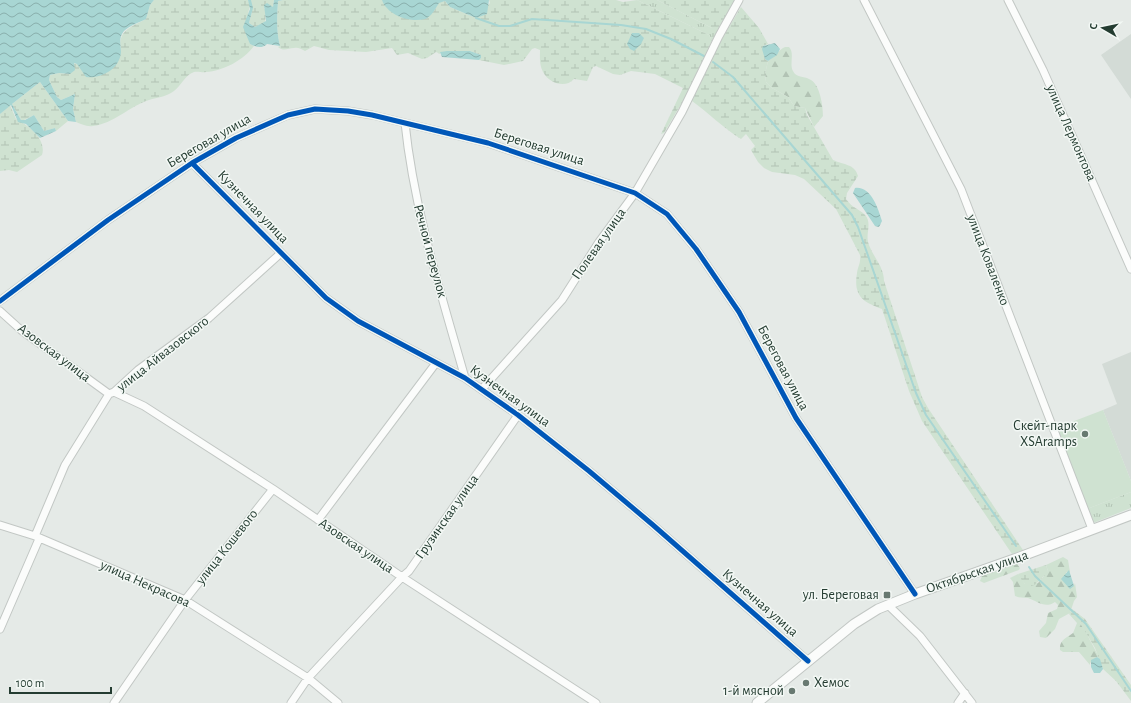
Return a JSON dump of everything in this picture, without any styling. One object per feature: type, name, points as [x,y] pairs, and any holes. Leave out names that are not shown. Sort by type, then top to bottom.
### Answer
[{"type":"street","name":"Полевая улица","points":[[482,389],[562,300],[599,242],[635,193],[682,112],[719,36],[739,0]]},
{"type":"street","name":"улица Коваленко","points":[[864,0],[961,189],[1092,529]]},
{"type":"street","name":"улица Лермонтова","points":[[1008,0],[1043,70],[1131,269]]},
{"type":"street","name":"Береговая улица","points":[[0,301],[108,220],[192,163],[262,125],[301,110],[334,109],[372,114],[488,143],[635,193],[667,214],[696,249],[739,312],[796,418],[915,594]]},
{"type":"street","name":"Речной переулок","points":[[405,123],[416,198],[430,255],[465,378]]},
{"type":"street","name":"Кузнечная улица","points":[[192,163],[316,289],[339,308],[379,333],[465,378],[518,415],[589,470],[808,661]]},
{"type":"street","name":"улица Айвазовского","points":[[0,629],[65,465],[112,393],[138,370],[209,318],[281,253]]},
{"type":"street","name":"Азовская улица","points":[[0,311],[27,334],[112,393],[144,406],[273,489],[402,577],[596,703]]},
{"type":"street","points":[[318,520],[436,363]]},
{"type":"street","name":"Грузинская улица","points":[[291,703],[308,678],[409,571],[518,415]]},
{"type":"street","name":"улица Кошевого","points":[[114,703],[185,600],[273,489]]},
{"type":"street","name":"Октябрьская улица","points":[[757,703],[854,624],[888,604],[1131,515]]},
{"type":"street","name":"улица Некрасова","points":[[0,525],[37,537],[185,600],[308,678],[338,703]]},
{"type":"street","points":[[888,604],[920,636],[972,703]]},
{"type":"street","points":[[958,703],[965,693]]},
{"type":"shaded area","points":[[1131,34],[1131,99],[1101,55]]},
{"type":"shaded area","points":[[1131,352],[1131,481],[1103,410],[1117,404],[1102,364]]},
{"type":"green space","points":[[154,0],[248,0],[250,5],[248,14],[250,44],[254,46],[245,56],[233,64],[213,71],[191,73],[171,93],[135,106],[108,122],[91,126],[76,122],[73,109],[75,94],[61,100],[57,97],[49,80],[50,75],[59,73],[70,74],[73,63],[77,64],[121,52],[120,45],[123,35],[130,28],[146,19],[150,5]]},
{"type":"green space","points":[[251,0],[274,0],[273,7],[264,8],[266,11],[265,23],[255,27],[249,23],[252,12]]},
{"type":"green space","points":[[383,0],[434,11],[439,2],[445,1],[450,7],[476,18],[490,3],[489,0],[616,0],[623,2],[637,0],[709,35],[712,41],[684,99],[664,133],[661,134],[683,88],[655,74],[631,71],[620,75],[613,74],[596,66],[593,67],[587,81],[574,79],[566,84],[557,83],[549,79],[543,72],[540,64],[540,50],[535,48],[532,49],[523,61],[504,65],[479,60],[481,55],[470,51],[441,52],[440,54],[436,52],[427,58],[422,59],[408,53],[397,55],[392,48],[366,52],[329,50],[314,46],[305,51],[300,48],[282,49],[278,47],[280,46],[277,18],[278,1]]},
{"type":"green space","points":[[637,0],[657,0],[712,28],[719,28],[712,41],[709,35]]},
{"type":"green space","points":[[657,0],[735,0],[719,28],[712,28]]},
{"type":"green space","points":[[741,7],[759,28],[768,44],[763,46],[765,59],[768,61],[765,74],[766,82],[772,88],[788,97],[794,106],[805,108],[807,115],[833,160],[852,167],[857,172],[858,176],[847,193],[846,199],[867,218],[868,242],[882,271],[922,397],[1023,550],[1012,554],[922,421],[909,391],[882,309],[865,301],[858,293],[856,281],[860,255],[836,209],[804,179],[795,175],[772,172],[764,168],[758,162],[751,150],[755,146],[746,134],[741,139],[692,101],[722,39]]},
{"type":"green space","points":[[785,47],[789,47],[791,49],[792,68],[794,73],[798,76],[813,81],[818,90],[823,116],[814,127],[805,108],[794,106],[788,97],[772,88],[766,82],[765,74],[768,61]]},
{"type":"green space","points":[[40,82],[68,121],[56,131],[55,128],[44,131],[34,115],[21,120],[12,104]]},
{"type":"green space","points":[[10,105],[16,119],[35,133],[42,143],[43,149],[42,155],[17,172],[9,170],[0,171],[0,114]]},
{"type":"green space","points":[[1103,410],[1131,481],[1131,492],[1087,509],[1056,428]]},
{"type":"green space","points":[[1131,492],[1131,508],[1093,523],[1087,509]]},
{"type":"green space","points":[[1063,557],[1068,560],[1070,572],[1066,572],[1074,586],[1075,583],[1077,597],[1070,613],[1059,619],[1055,629],[1046,638],[1040,637],[1039,631],[1046,623],[1048,613],[1057,609],[1058,605],[1055,602],[1044,605],[1028,598],[1015,596],[1013,582],[1010,578],[1018,574],[1025,584],[1038,583],[1048,571],[1046,565]]},
{"type":"green space","points":[[1017,564],[1020,568],[1019,570],[984,583],[980,581],[982,576]]},
{"type":"green space","points":[[1046,565],[1048,571],[1047,573],[1038,582],[1031,586],[1026,585],[1018,574]]},
{"type":"green space","points":[[1072,609],[1085,619],[1131,685],[1131,701],[1116,681],[1103,669],[1095,648],[1080,623],[1077,623],[1069,614]]},
{"type":"green space","points":[[1077,623],[1080,623],[1083,627],[1100,659],[1097,657],[1090,663],[1090,665],[1079,652],[1063,652],[1060,650],[1062,642],[1073,633]]},
{"type":"water","points":[[0,0],[154,0],[150,5],[146,19],[129,27],[122,34],[120,39],[120,58],[109,72],[98,76],[86,77],[77,64],[74,63],[75,70],[70,74],[59,73],[50,75],[49,80],[57,97],[61,100],[75,94],[73,109],[76,122],[68,121],[40,82],[12,104],[21,120],[25,120],[34,115],[44,131],[55,128],[56,131],[40,138],[26,124],[18,122],[11,105],[0,114]]},
{"type":"water","points":[[248,0],[251,0],[253,8],[249,23],[255,27],[266,21],[264,5],[267,3],[273,7],[274,0],[283,0],[278,1],[277,29],[280,46],[267,44],[263,47],[259,47],[250,44],[243,27],[250,9]]},
{"type":"water","points":[[382,0],[489,0],[487,14],[476,18],[450,7],[445,1],[439,3],[427,18],[413,20],[394,14]]},
{"type":"water","points":[[632,33],[639,33],[644,38],[641,44],[634,51],[630,49],[627,44]]},
{"type":"water","points":[[775,43],[780,49],[777,55],[768,61],[765,59],[762,49],[763,46]]},
{"type":"water","points":[[470,51],[481,55],[481,58],[479,60],[442,57],[440,52]]},
{"type":"water","points":[[855,188],[861,188],[870,194],[882,221],[879,227],[875,226],[853,193]]},
{"type":"water","points":[[1069,570],[1074,586],[1070,589],[1061,579]]},
{"type":"water","points":[[1097,657],[1100,659],[1103,669],[1100,673],[1094,673],[1091,667],[1091,660]]},
{"type":"waterway","points":[[476,18],[499,26],[510,26],[532,19],[621,25],[646,29],[671,39],[704,56]]},
{"type":"waterway","points":[[713,62],[733,77],[852,215],[858,227],[916,393],[926,415],[1016,546]]},
{"type":"waterway","points":[[1029,567],[1035,576],[1086,624],[1131,691]]},
{"type":"cycle path","points":[[0,301],[108,220],[192,163],[236,138],[288,115],[315,109],[348,111],[372,115],[488,143],[635,193],[667,214],[696,249],[739,312],[796,418],[915,594]]},
{"type":"cycle path","points":[[192,163],[326,298],[358,321],[465,378],[518,415],[589,471],[653,525],[808,661]]},
{"type":"place","name":"Скейт-парк XSAramps","points":[[1085,434]]},
{"type":"place","name":"ул. Береговая","points":[[887,595]]},
{"type":"place","name":"Хемос","points":[[806,683]]},
{"type":"place","name":"1-й мясной","points":[[792,691]]}]
